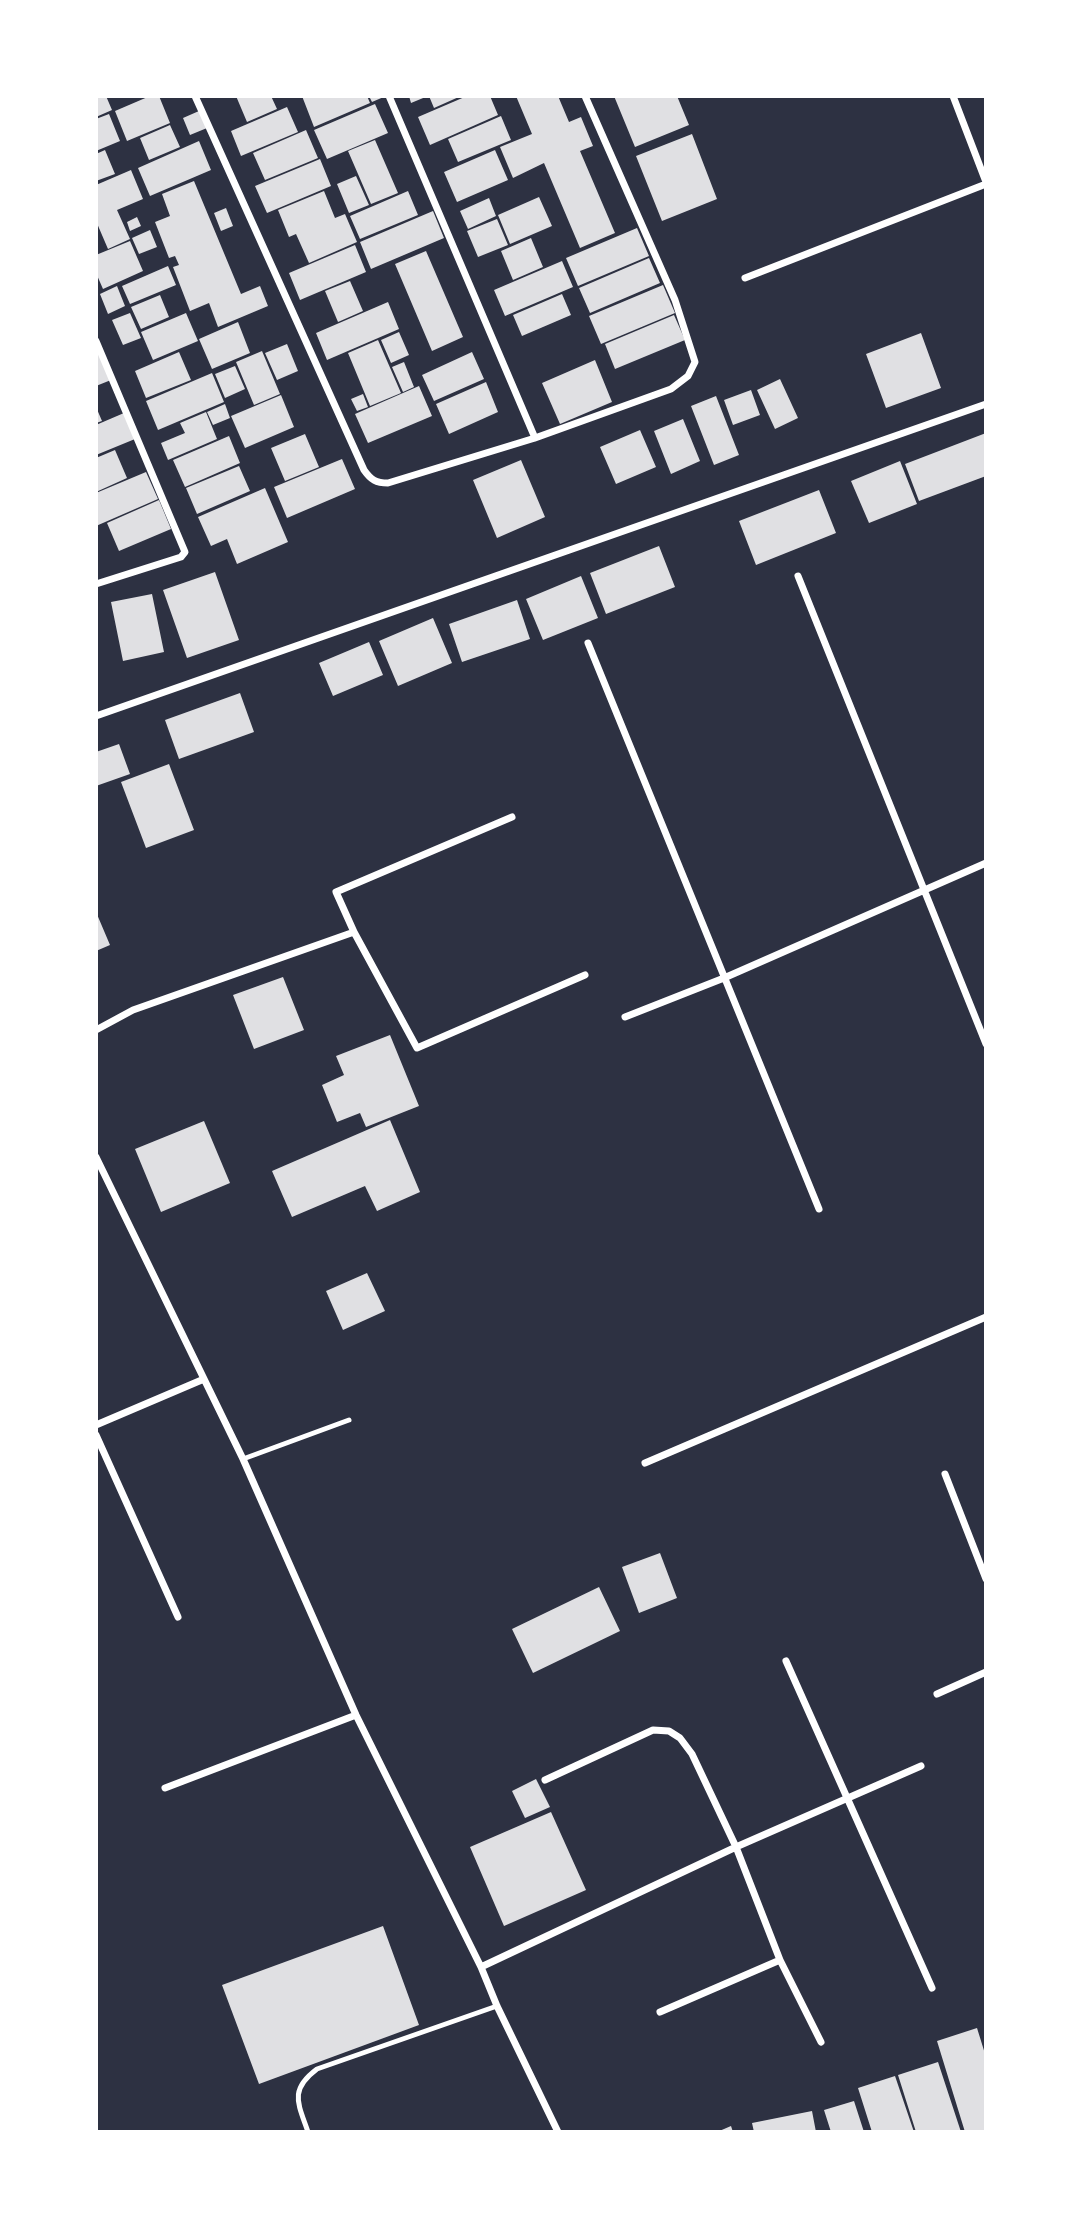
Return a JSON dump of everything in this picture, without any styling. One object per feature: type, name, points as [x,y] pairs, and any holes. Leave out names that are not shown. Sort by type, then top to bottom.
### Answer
[{"type":"street","points":[[195,96],[364,470],[370,479],[379,483],[388,483],[535,438],[671,389],[688,376],[695,362],[675,300],[585,96]]},
{"type":"street","points":[[389,96],[535,438]]},
{"type":"street","points":[[745,278],[986,183],[953,96]]},
{"type":"street","points":[[96,341],[185,552],[181,558],[96,584]]},
{"type":"street","points":[[96,716],[986,404]]},
{"type":"street","points":[[798,576],[986,1044]]},
{"type":"street","points":[[588,643],[819,1209]]},
{"type":"street","points":[[512,817],[336,892],[354,932],[418,1048],[584,975]]},
{"type":"street","points":[[625,1017],[724,978],[986,863]]},
{"type":"street","points":[[96,1030],[133,1010],[354,932]]},
{"type":"street","points":[[96,1157],[243,1459],[356,1715],[481,1967],[558,2132]]},
{"type":"street","points":[[645,1463],[986,1317]]},
{"type":"street","points":[[96,1425],[204,1379]]},
{"type":"street","points":[[96,1435],[178,1618]]},
{"type":"street","points":[[945,1474],[986,1579]]},
{"type":"street","points":[[786,1661],[932,1988]]},
{"type":"street","points":[[937,1694],[986,1672]]},
{"type":"street","points":[[165,1788],[356,1715]]},
{"type":"street","points":[[545,1780],[653,1730],[669,1731],[680,1738],[692,1754],[736,1847],[780,1960],[821,2042]]},
{"type":"street","points":[[481,1967],[736,1847],[921,1766]]},
{"type":"street","points":[[660,2012],[780,1960]]},
{"type":"lane","points":[[243,1459],[349,1420]]},
{"type":"lane","points":[[309,2132],[298,2104],[298,2090],[305,2078],[317,2069],[497,2006]]},
{"type":"building","points":[[96,96],[106,96],[112,110],[96,117]]},
{"type":"building","points":[[150,96],[159,96],[170,123],[127,141],[115,111]]},
{"type":"building","points":[[236,96],[271,96],[277,109],[247,122]]},
{"type":"building","points":[[302,96],[367,96],[370,103],[314,127]]},
{"type":"building","points":[[369,96],[386,96],[372,102]]},
{"type":"building","points":[[409,96],[428,96],[411,103]]},
{"type":"building","points":[[429,96],[461,96],[434,108]]},
{"type":"building","points":[[467,96],[490,96],[498,115],[430,145],[418,117]]},
{"type":"building","points":[[516,96],[558,96],[569,122],[581,117],[593,146],[580,151],[615,233],[580,248],[544,163],[513,178],[500,147],[532,134]]},
{"type":"building","points":[[614,96],[677,96],[689,125],[635,147]]},
{"type":"building","points":[[375,104],[388,133],[327,159],[314,130]]},
{"type":"building","points":[[287,107],[298,132],[241,156],[231,131]]},
{"type":"building","points":[[199,111],[207,128],[190,135],[183,118]]},
{"type":"building","points":[[109,114],[120,141],[96,151],[96,119]]},
{"type":"building","points":[[501,116],[511,140],[458,162],[448,139]]},
{"type":"building","points":[[170,125],[180,147],[149,160],[140,138]]},
{"type":"building","points":[[306,130],[318,158],[265,180],[253,153]]},
{"type":"building","points":[[692,134],[717,199],[662,221],[636,156]]},
{"type":"building","points":[[375,140],[398,193],[371,204],[348,151]]},
{"type":"building","points":[[199,141],[211,170],[150,196],[138,168]]},
{"type":"building","points":[[105,150],[115,174],[96,181],[96,154]]},
{"type":"building","points":[[495,150],[508,180],[457,202],[444,172]]},
{"type":"building","points":[[320,159],[331,186],[267,213],[255,186]]},
{"type":"building","points":[[131,170],[143,199],[117,210],[130,239],[108,249],[96,221],[96,185]]},
{"type":"building","points":[[356,176],[369,205],[349,213],[337,184]]},
{"type":"building","points":[[194,181],[241,294],[260,286],[268,306],[218,327],[209,303],[190,311],[173,267],[179,265],[175,256],[169,258],[155,222],[170,216],[162,194]]},
{"type":"building","points":[[324,191],[335,218],[345,214],[357,242],[309,263],[296,234],[289,237],[278,210]]},
{"type":"building","points":[[408,191],[418,215],[360,239],[350,216]]},
{"type":"building","points":[[539,197],[552,226],[510,244],[498,215]]},
{"type":"building","points":[[489,198],[496,216],[468,229],[460,211]]},
{"type":"building","points":[[226,208],[233,226],[221,231],[214,213]]},
{"type":"building","points":[[433,211],[444,238],[371,269],[360,242]]},
{"type":"building","points":[[137,217],[141,226],[130,231],[127,222]]},
{"type":"building","points":[[497,219],[508,245],[478,257],[467,231]]},
{"type":"building","points":[[637,228],[649,256],[578,286],[566,258]]},
{"type":"building","points":[[150,230],[157,247],[139,254],[132,238]]},
{"type":"building","points":[[531,238],[543,267],[513,280],[501,251]]},
{"type":"building","points":[[130,241],[143,271],[103,289],[96,273],[96,255]]},
{"type":"building","points":[[355,245],[366,272],[300,300],[289,273]]},
{"type":"building","points":[[426,251],[463,337],[432,351],[395,264]]},
{"type":"building","points":[[649,258],[660,283],[590,313],[579,288]]},
{"type":"building","points":[[562,261],[573,287],[505,316],[494,290]]},
{"type":"building","points":[[168,266],[176,285],[130,304],[122,286]]},
{"type":"building","points":[[350,281],[363,311],[338,322],[325,291]]},
{"type":"building","points":[[663,285],[675,313],[601,344],[589,316]]},
{"type":"building","points":[[117,286],[125,306],[108,314],[100,294]]},
{"type":"building","points":[[562,294],[571,315],[522,336],[513,315]]},
{"type":"building","points":[[160,295],[169,317],[141,329],[131,307]]},
{"type":"building","points":[[388,302],[399,329],[327,360],[316,333]]},
{"type":"building","points":[[130,313],[141,338],[123,345],[112,320]]},
{"type":"building","points":[[186,313],[198,341],[153,360],[141,332]]},
{"type":"building","points":[[674,315],[685,340],[615,369],[605,344]]},
{"type":"building","points":[[238,322],[250,353],[212,369],[199,339]]},
{"type":"building","points":[[399,332],[409,355],[391,363],[381,340]]},
{"type":"building","points":[[921,333],[941,388],[886,408],[866,354]]},
{"type":"building","points":[[378,340],[401,393],[370,406],[348,353]]},
{"type":"building","points":[[287,344],[298,371],[277,380],[265,353]]},
{"type":"building","points":[[262,351],[280,394],[254,405],[236,362]]},
{"type":"building","points":[[179,352],[191,380],[146,398],[135,371]]},
{"type":"building","points":[[472,352],[484,379],[434,401],[422,375]]},
{"type":"building","points":[[100,353],[111,380],[96,386],[96,354]]},
{"type":"building","points":[[595,360],[612,402],[560,424],[542,383]]},
{"type":"building","points":[[404,362],[414,387],[403,392],[392,367]]},
{"type":"building","points":[[235,366],[245,389],[225,398],[215,374]]},
{"type":"building","points":[[212,373],[224,402],[158,430],[146,401]]},
{"type":"building","points":[[780,379],[798,418],[775,429],[757,390]]},
{"type":"building","points":[[486,382],[498,412],[449,434],[436,404]]},
{"type":"building","points":[[419,386],[432,416],[368,443],[355,414]]},
{"type":"building","points":[[751,390],[760,415],[733,425],[724,400]]},
{"type":"building","points":[[363,394],[368,407],[357,411],[351,399]]},
{"type":"building","points":[[281,395],[294,427],[245,448],[231,416]]},
{"type":"building","points":[[716,396],[739,455],[714,465],[691,406]]},
{"type":"building","points":[[225,404],[230,418],[213,425],[207,412]]},
{"type":"building","points":[[96,407],[102,421],[96,423]]},
{"type":"building","points":[[206,412],[217,439],[168,460],[161,443],[185,433],[180,423]]},
{"type":"building","points":[[124,413],[135,439],[96,455],[96,425]]},
{"type":"building","points":[[683,419],[700,461],[671,474],[654,431]]},
{"type":"building","points":[[640,430],[656,467],[616,484],[600,447]]},
{"type":"building","points":[[986,433],[986,476],[919,501],[905,464]]},
{"type":"building","points":[[305,434],[319,467],[285,481],[271,448]]},
{"type":"building","points":[[229,436],[240,463],[185,487],[173,460]]},
{"type":"building","points":[[115,450],[127,478],[96,492],[96,458]]},
{"type":"building","points":[[342,459],[355,489],[287,518],[274,487]]},
{"type":"building","points":[[521,460],[545,517],[497,538],[473,480]]},
{"type":"building","points":[[900,461],[917,504],[869,523],[851,481]]},
{"type":"building","points":[[239,466],[250,491],[197,514],[186,488]]},
{"type":"building","points":[[146,472],[158,499],[96,526],[96,493]]},
{"type":"building","points":[[265,488],[288,542],[237,564],[227,539],[211,546],[198,517]]},
{"type":"building","points":[[819,490],[836,533],[756,565],[739,521]]},
{"type":"building","points":[[159,500],[171,529],[119,551],[107,523]]},
{"type":"building","points":[[659,546],[675,587],[606,614],[590,573]]},
{"type":"building","points":[[215,572],[239,640],[187,658],[163,590]]},
{"type":"building","points":[[581,576],[598,618],[543,640],[526,599]]},
{"type":"building","points":[[152,594],[164,652],[123,661],[111,602]]},
{"type":"building","points":[[517,600],[530,639],[462,662],[449,624]]},
{"type":"building","points":[[433,618],[452,663],[398,686],[379,641]]},
{"type":"building","points":[[369,642],[383,675],[333,696],[319,663]]},
{"type":"building","points":[[240,693],[254,732],[179,759],[165,720]]},
{"type":"building","points":[[119,744],[130,774],[96,786],[96,752]]},
{"type":"building","points":[[169,764],[194,830],[146,848],[121,782]]},
{"type":"building","points":[[96,912],[110,945],[96,951]]},
{"type":"building","points":[[283,977],[304,1030],[254,1049],[233,995]]},
{"type":"building","points":[[390,1035],[419,1106],[366,1127],[360,1113],[337,1122],[322,1085],[344,1075],[336,1056]]},
{"type":"building","points":[[390,1120],[420,1192],[377,1211],[365,1186],[292,1217],[272,1171]]},
{"type":"building","points":[[204,1121],[230,1183],[161,1212],[135,1149]]},
{"type":"building","points":[[367,1273],[385,1311],[343,1330],[326,1291]]},
{"type":"building","points":[[660,1553],[677,1598],[639,1613],[622,1567]]},
{"type":"building","points":[[599,1587],[620,1631],[533,1673],[512,1629]]},
{"type":"building","points":[[536,1779],[550,1807],[525,1818],[512,1791]]},
{"type":"building","points":[[551,1812],[586,1890],[504,1926],[470,1847]]},
{"type":"building","points":[[383,1926],[419,2025],[259,2084],[222,1985]]},
{"type":"building","points":[[977,2028],[986,2057],[986,2132],[965,2132],[937,2041]]},
{"type":"building","points":[[938,2062],[961,2132],[916,2132],[898,2075]]},
{"type":"building","points":[[895,2076],[914,2132],[872,2132],[858,2088]]},
{"type":"building","points":[[854,2101],[864,2132],[831,2132],[824,2110]]},
{"type":"building","points":[[812,2111],[816,2132],[754,2132],[752,2123]]},
{"type":"building","points":[[731,2126],[733,2132],[717,2132]]}]
